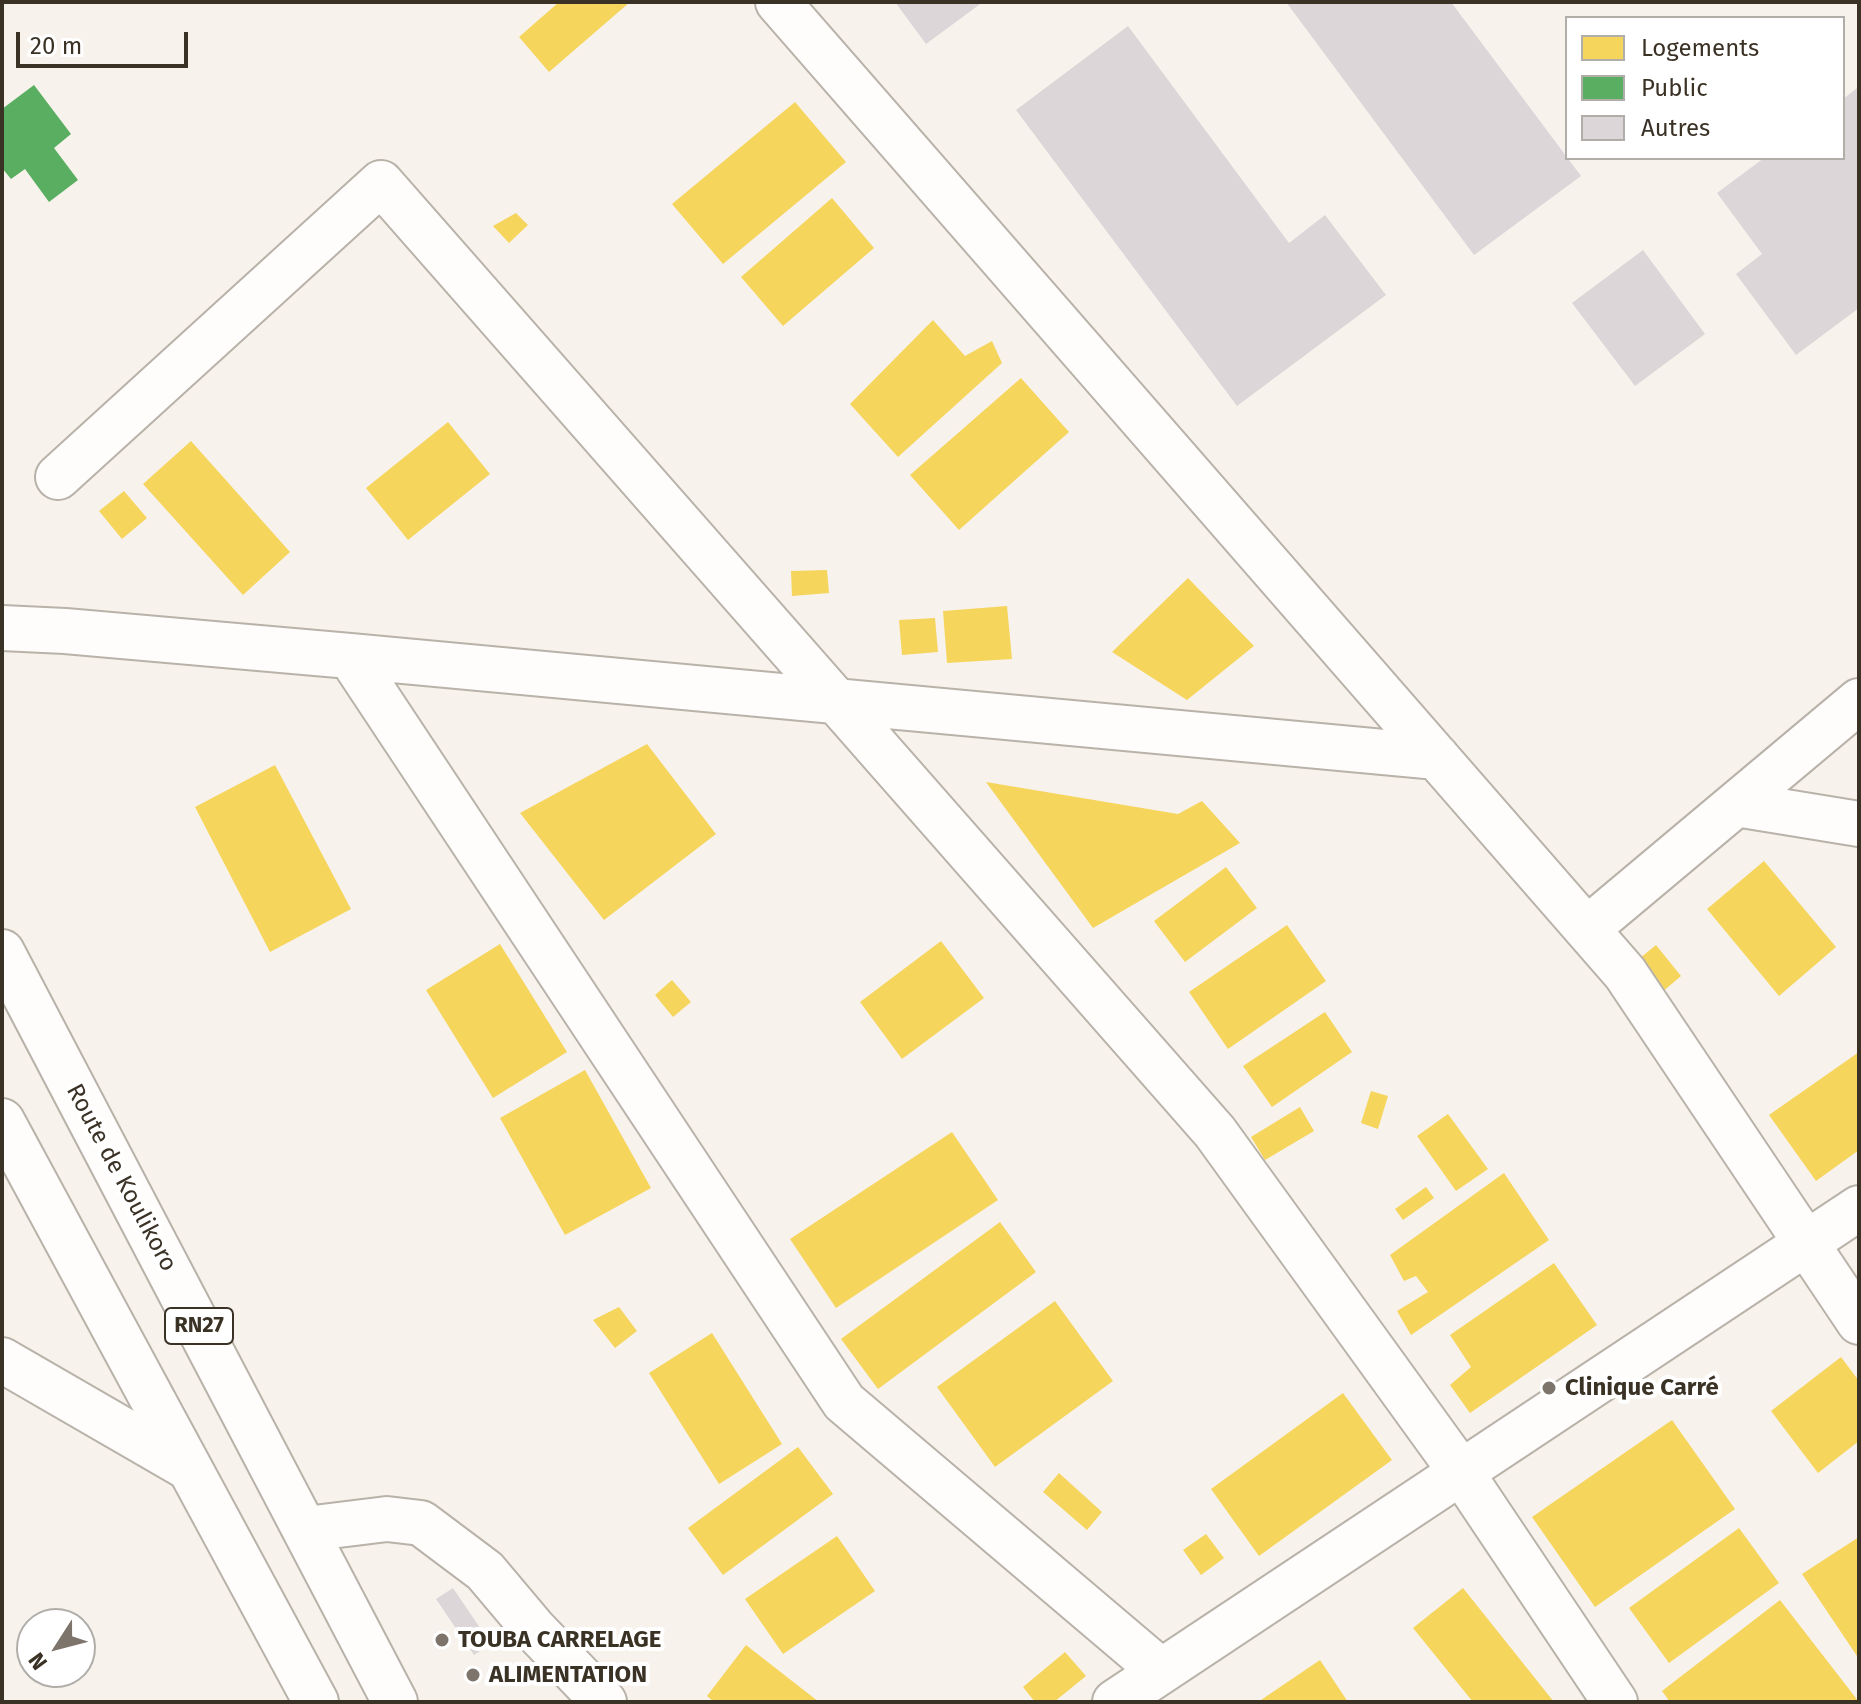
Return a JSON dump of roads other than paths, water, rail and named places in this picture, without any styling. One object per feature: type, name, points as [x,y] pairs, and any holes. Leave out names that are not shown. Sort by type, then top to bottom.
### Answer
[{"type":"street","points":[[778,2],[1625,973],[1859,1322]]},
{"type":"street","points":[[58,477],[381,183],[1215,1132],[1461,1472],[1615,1702]]},
{"type":"street","points":[[2,628],[350,656],[1437,757]]},
{"type":"street","points":[[350,656],[844,1402],[1161,1671]]},
{"type":"street","points":[[1587,929],[1859,701]]},
{"type":"street","points":[[1736,804],[1859,824]]},
{"type":"street","name":"Route de Koulikoro","points":[[2,952],[395,1702]]},
{"type":"street","points":[[2,1121],[316,1702]]},
{"type":"street","points":[[1115,1702],[1859,1208]]},
{"type":"street","points":[[2,1360],[187,1467]]},
{"type":"street","points":[[306,1529],[387,1519],[421,1523],[485,1571],[533,1628],[604,1702]]},
{"type":"place","name":"Clinique Carré","points":[[1549,1388]]},
{"type":"place","name":"TOUBA CARRELAGE","points":[[442,1640]]},
{"type":"place","name":"ALIMENTATION","points":[[473,1675]]}]
